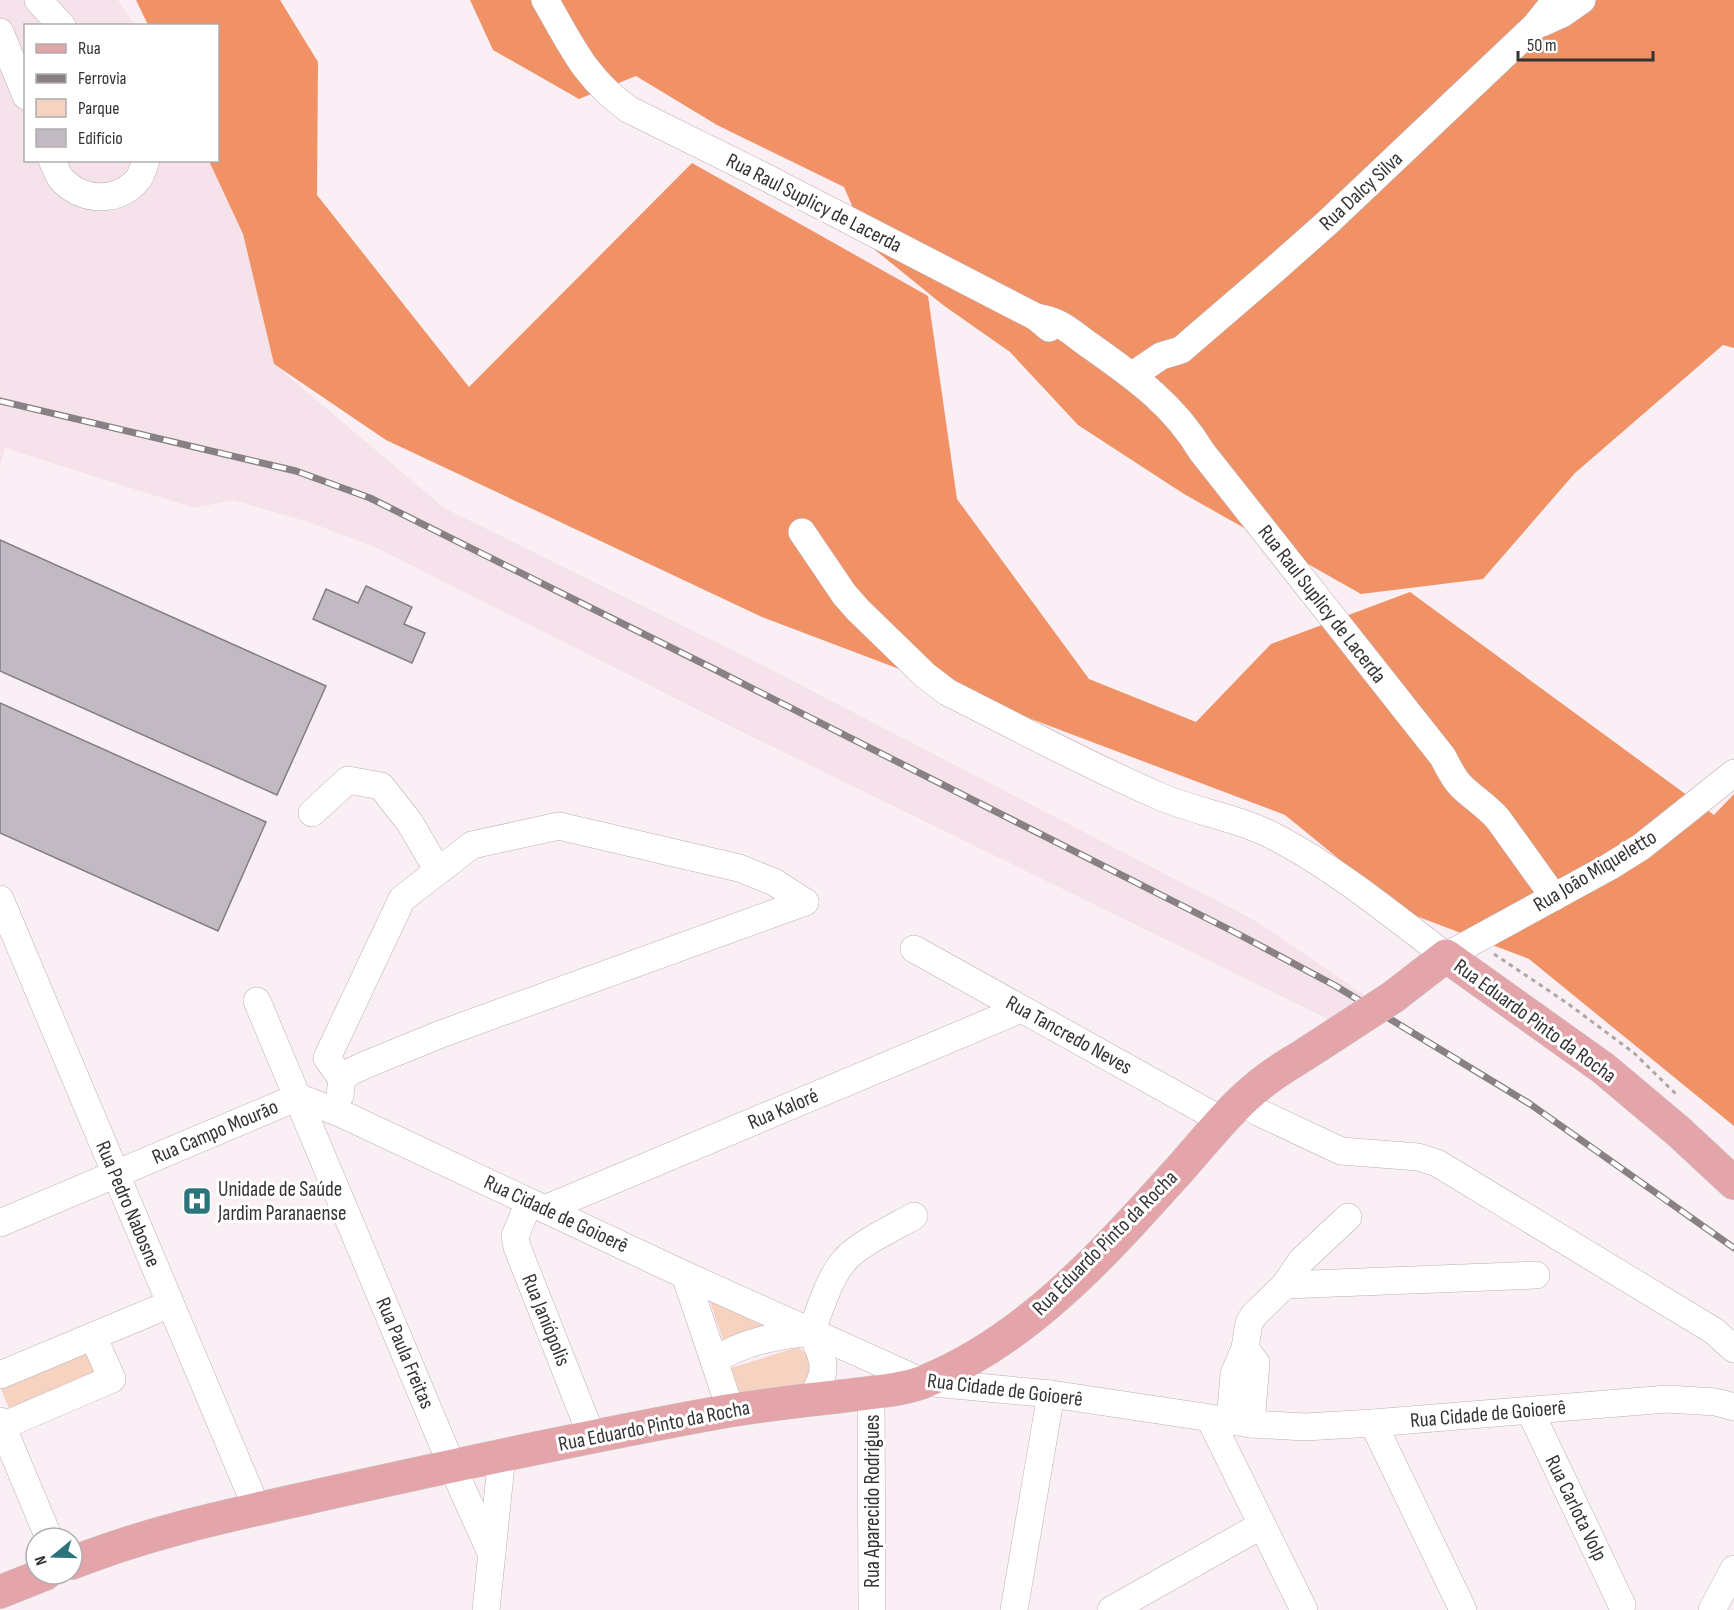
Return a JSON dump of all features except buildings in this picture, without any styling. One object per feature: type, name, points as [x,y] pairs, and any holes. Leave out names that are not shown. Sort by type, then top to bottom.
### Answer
[{"type":"main road","name":"Rua Eduardo Pinto da Rocha","points":[[84,1559],[161,1533],[257,1509],[502,1455],[731,1411],[872,1392],[923,1382],[978,1354],[1055,1299],[1158,1193],[1232,1111],[1266,1080],[1393,997],[1446,956],[1603,1068],[1678,1131],[1734,1183]]},
{"type":"main road","points":[[0,1592],[24,1582]]},
{"type":"street","points":[[38,0],[60,24]]},
{"type":"street","name":"Rua Dalcy Silva","points":[[1151,391],[1161,356],[1181,350],[1318,231],[1535,26],[1556,0]]},
{"type":"street","name":"Rua Dalcy Silva","points":[[1535,26],[1562,14],[1582,0]]},
{"type":"street","name":"Rua Raul Suplicy de Lacerda","points":[[551,10],[579,37],[593,64],[597,82],[611,97],[643,118],[767,178],[1036,317],[1059,334],[1088,344],[1151,391],[1176,433],[1202,452],[1443,757],[1459,768],[1491,827],[1520,851],[1554,897]]},
{"type":"street","points":[[0,32],[24,91]]},
{"type":"street","points":[[52,162],[61,180],[83,195],[102,198],[123,192],[139,177],[145,162]]},
{"type":"street","points":[[802,532],[844,594],[858,610],[925,675],[947,692],[1161,797],[1248,825],[1276,837],[1312,857],[1446,956]]},
{"type":"street","name":"Rua João Miqueletto","points":[[1446,956],[1609,867],[1641,847],[1734,773]]},
{"type":"street","points":[[312,813],[348,780],[381,786],[410,823],[438,872]]},
{"type":"street","points":[[320,1150],[325,1135],[342,1114],[340,1089],[342,1079],[357,1069],[441,1034],[805,902],[774,882],[739,868],[559,826],[472,845],[402,899],[327,1058],[342,1079]]},
{"type":"street","name":"Rua Pedro Nabosne","points":[[0,899],[257,1509]]},
{"type":"street","name":"Rua Tancredo Neves","points":[[914,949],[1021,1009],[1232,1111],[1260,1113],[1341,1151],[1418,1157],[1437,1163],[1714,1331],[1734,1349]]},
{"type":"street","name":"Rua Paula Freitas","points":[[257,1001],[452,1466],[492,1555]]},
{"type":"street","name":"Rua Kaloré","points":[[537,1205],[1021,1009]]},
{"type":"street","name":"Rua Campo Mourão","points":[[0,1223],[298,1097]]},
{"type":"street","name":"Rua Cidade de Goioerê","points":[[298,1097],[342,1114],[685,1275],[923,1382],[1051,1394],[1230,1422],[1305,1427],[1667,1399],[1716,1402],[1734,1407]]},
{"type":"street","name":"Rua Janiópolis","points":[[537,1205],[515,1236],[517,1246],[592,1437]]},
{"type":"street","points":[[811,1400],[821,1384],[825,1371],[822,1354],[811,1332],[837,1272],[845,1260],[857,1250],[914,1216]]},
{"type":"street","points":[[1304,1610],[1262,1524],[1230,1422],[1256,1363],[1245,1348],[1249,1323],[1254,1315],[1285,1286],[1301,1261],[1348,1217]]},
{"type":"street","points":[[685,1275],[731,1411]]},
{"type":"street","points":[[1285,1286],[1536,1275]]},
{"type":"street","points":[[0,1375],[170,1304]]},
{"type":"street","points":[[714,1361],[739,1347],[759,1340],[811,1332]]},
{"type":"street","points":[[44,1526],[1,1425],[112,1379],[93,1336]]},
{"type":"street","name":"Rua Aparecido Rodrigues","points":[[872,1392],[872,1610]]},
{"type":"street","points":[[1014,1610],[1051,1394]]},
{"type":"street","name":"Rua Carlota Volp","points":[[1530,1411],[1622,1605]]},
{"type":"street","points":[[1373,1423],[1463,1610]]},
{"type":"street","points":[[486,1610],[502,1455]]},
{"type":"street","points":[[1111,1610],[1262,1524]]},
{"type":"street","points":[[1712,1610],[1734,1569]]},
{"type":"shaded area","points":[[0,0],[118,0],[133,24],[24,24],[24,162],[209,162],[243,234],[274,364],[444,508],[758,663],[1256,921],[1367,997],[1330,1020],[728,725],[377,548],[311,523],[234,500],[194,508],[5,448],[0,465]]},
{"type":"shaded area","points":[[136,0],[280,0],[318,62],[317,195],[469,387],[692,163],[928,296],[957,499],[1089,679],[1196,722],[1271,644],[1410,592],[1714,815],[1734,794],[1734,1126],[1529,959],[1403,911],[1285,815],[762,617],[386,440],[274,364],[243,234],[209,162],[219,162],[219,24],[148,24]]},
{"type":"shaded area","points":[[470,0],[1734,0],[1734,348],[1723,345],[1575,473],[1483,579],[1361,594],[1184,494],[1078,425],[1010,352],[943,305],[869,245],[844,187],[717,125],[636,76],[579,99],[493,50]]},
{"type":"green space","points":[[709,1299],[776,1322],[723,1340]]},
{"type":"green space","points":[[92,1344],[105,1373],[11,1413],[0,1387]]},
{"type":"green space","points":[[798,1347],[808,1355],[813,1366],[806,1385],[740,1393],[731,1368]]},
{"type":"railway","points":[[0,401],[296,471],[370,498],[708,666],[1238,934],[1334,985],[1530,1104],[1734,1248]]},
{"type":"place","name":"Unidade de Saúde Jardim Paranaense","points":[[197,1201]]}]
